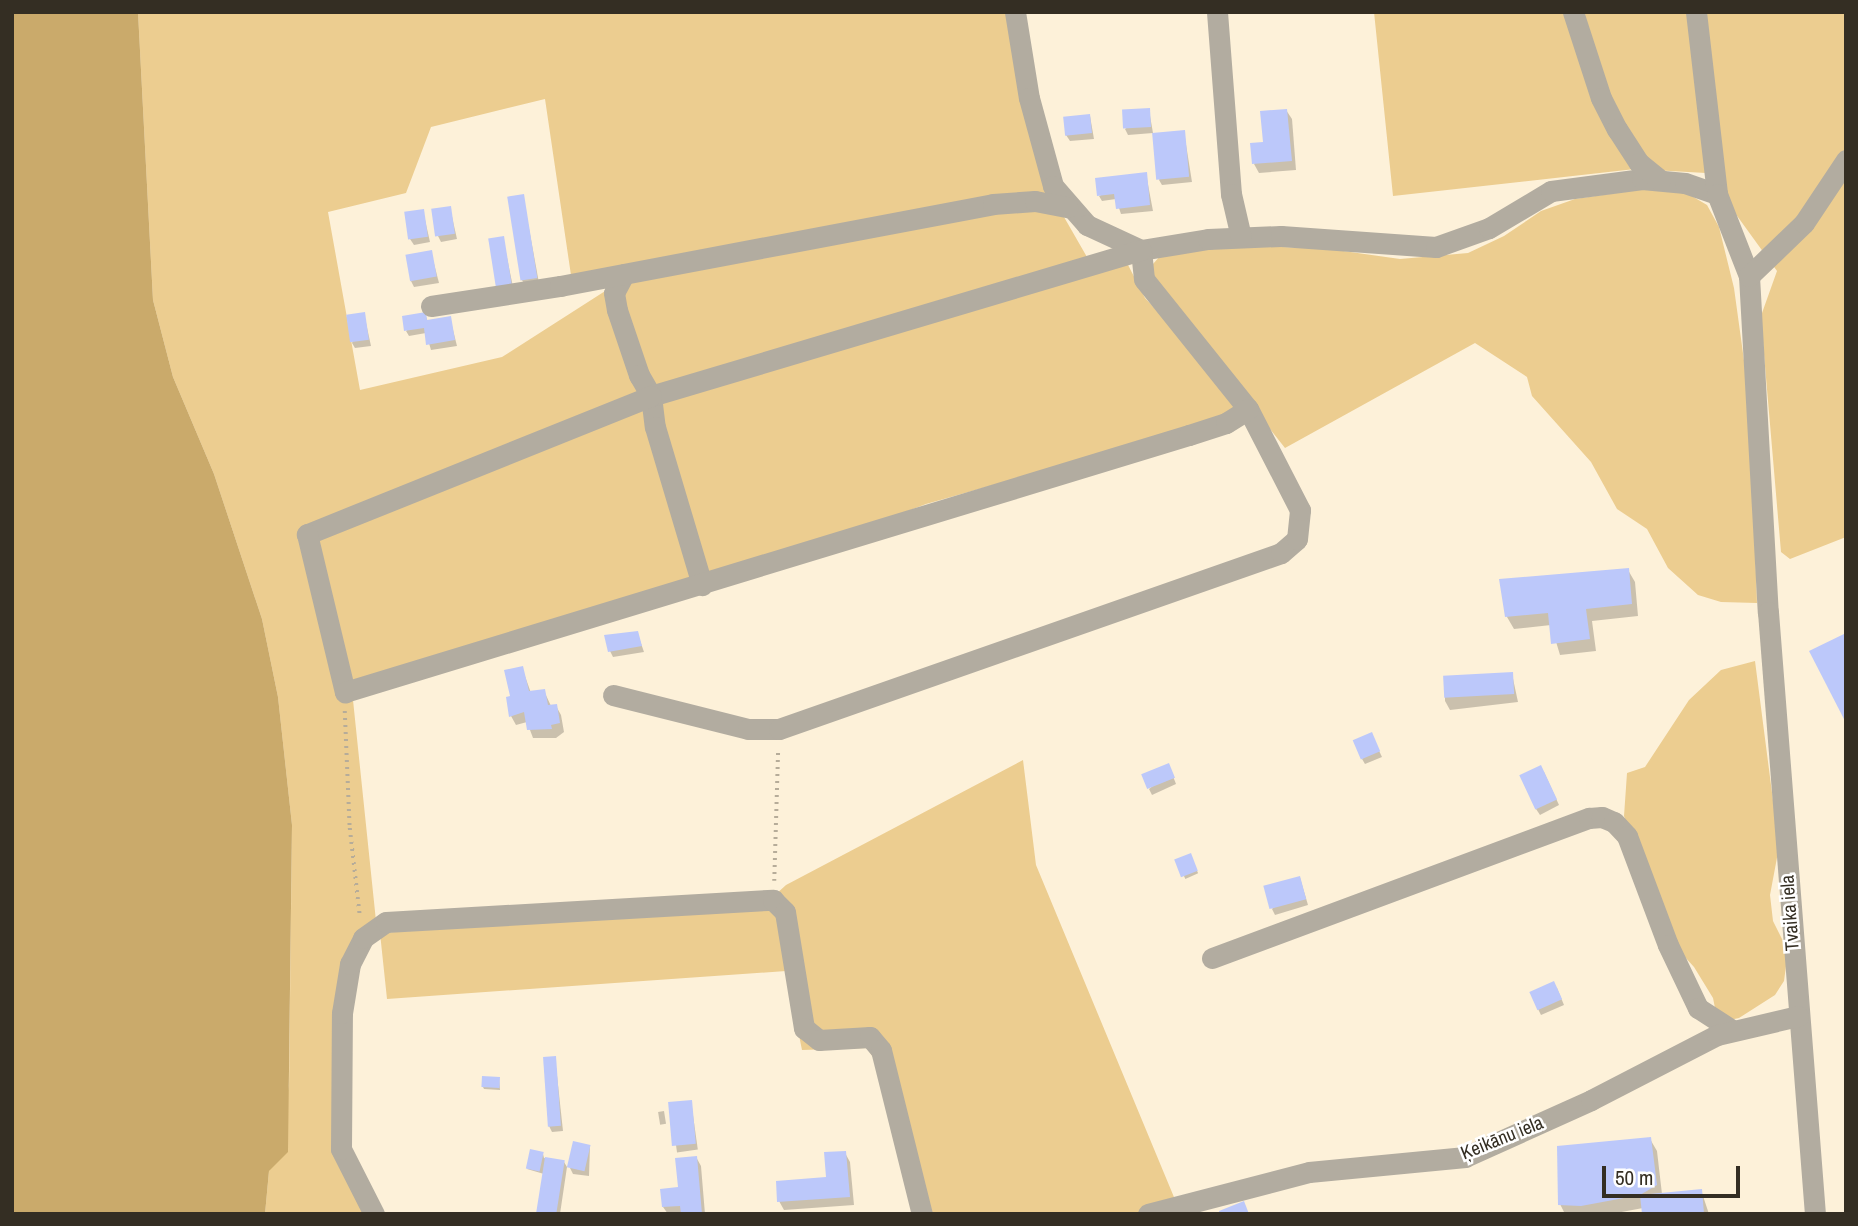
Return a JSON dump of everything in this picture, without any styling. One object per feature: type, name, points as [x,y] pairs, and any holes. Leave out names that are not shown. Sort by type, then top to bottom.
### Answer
[{"type":"street","points":[[1015,12],[1042,160],[1067,207],[1108,238],[1141,250]]},
{"type":"street","points":[[1217,12],[1231,194],[1241,237]]},
{"type":"street","points":[[1573,12],[1612,118],[1639,163],[1660,180]]},
{"type":"street","name":"Tvaika iela","points":[[1696,12],[1717,194],[1749,276],[1768,612],[1815,1214]]},
{"type":"street","points":[[1749,276],[1804,223],[1846,160]]},
{"type":"street","points":[[1248,409],[1226,423],[1189,435],[345,692],[307,534],[651,396],[1141,250],[1241,237],[1281,236],[1436,247],[1489,228],[1551,191],[1660,180],[1717,194]]},
{"type":"street","points":[[431,306],[624,274],[993,204],[1035,201],[1067,207]]},
{"type":"street","points":[[613,695],[748,729],[779,729],[1116,614],[1290,548],[1301,526],[1300,510],[1248,409],[1197,340],[1153,294],[1144,279],[1141,250]]},
{"type":"street","points":[[624,274],[614,293],[617,310],[639,375],[651,396],[655,427],[702,585]]},
{"type":"street","points":[[1212,958],[1589,818],[1602,817],[1614,822],[1627,836],[1668,945],[1698,1009],[1732,1030]]},
{"type":"street","points":[[373,1214],[341,1149],[342,1013],[349,964],[363,938],[386,922],[773,900],[785,912],[804,1028],[818,1040],[870,1037],[881,1049],[922,1214]]},
{"type":"street","name":"Ķeikānu iela","points":[[1148,1214],[1308,1172],[1465,1157],[1732,1030],[1798,1016]]},
{"type":"path","points":[[345,692],[349,828],[363,938]]},
{"type":"path","points":[[773,900],[779,729]]},
{"type":"shaded area","points":[[12,12],[138,12],[153,300],[173,377],[214,474],[262,619],[278,697],[292,825],[288,1152],[269,1171],[265,1214],[12,1214]]},
{"type":"shaded area","points":[[138,12],[1009,12],[1049,193],[572,282],[545,99],[431,127],[406,193],[328,212],[360,390],[502,357],[613,286],[1018,207],[1064,217],[1095,271],[1126,261],[1145,298],[1201,358],[1236,410],[1220,421],[926,504],[820,545],[353,700],[376,921],[354,942],[334,1118],[369,1214],[265,1214],[269,1171],[289,1086],[292,825],[278,697],[262,619],[214,474],[173,377],[153,300]]},
{"type":"shaded area","points":[[1374,12],[1846,12],[1846,537],[1790,559],[1781,552],[1762,331],[1762,313],[1777,271],[1706,173],[1635,169],[1393,196]]},
{"type":"shaded area","points":[[1650,188],[1685,192],[1707,205],[1719,227],[1734,288],[1750,404],[1757,603],[1721,602],[1698,595],[1668,568],[1647,529],[1617,509],[1591,462],[1532,396],[1527,377],[1475,343],[1285,448],[1152,280],[1153,264],[1161,255],[1233,245],[1329,249],[1400,259],[1468,253],[1504,236],[1541,211],[1575,199]]},
{"type":"shaded area","points":[[1755,661],[1779,847],[1770,895],[1773,921],[1788,951],[1784,981],[1775,995],[1739,1018],[1725,1021],[1717,1018],[1713,998],[1694,967],[1673,944],[1654,897],[1624,816],[1627,773],[1645,767],[1689,700],[1721,670]]},
{"type":"shaded area","points":[[1023,760],[1036,865],[1181,1214],[929,1214],[879,1066],[867,1048],[802,1050],[786,971],[387,999],[380,933],[761,908],[786,885]]},
{"type":"building","points":[[1150,108],[1151,127],[1123,128],[1122,109]]},
{"type":"building","points":[[1287,109],[1292,161],[1252,164],[1250,143],[1263,142],[1260,111]]},
{"type":"building","points":[[1090,114],[1092,133],[1065,136],[1063,117]]},
{"type":"building","points":[[1185,130],[1189,177],[1156,180],[1152,133]]},
{"type":"building","points":[[1147,172],[1150,205],[1116,209],[1114,194],[1097,196],[1095,178]]},
{"type":"building","points":[[524,194],[537,278],[521,281],[507,197]]},
{"type":"building","points":[[451,206],[455,234],[435,237],[431,209]]},
{"type":"building","points":[[424,209],[428,237],[408,240],[404,212]]},
{"type":"building","points":[[504,236],[512,286],[496,289],[488,239]]},
{"type":"building","points":[[432,250],[437,277],[410,281],[405,255]]},
{"type":"building","points":[[365,312],[369,340],[350,342],[346,315]]},
{"type":"building","points":[[426,312],[427,320],[451,316],[455,340],[426,345],[424,328],[404,331],[402,316]]},
{"type":"building","points":[[1629,568],[1632,604],[1586,609],[1590,639],[1551,644],[1548,613],[1505,617],[1499,579]]},
{"type":"building","points":[[638,631],[642,646],[608,652],[604,635]]},
{"type":"building","points":[[1846,633],[1846,723],[1809,651]]},
{"type":"building","points":[[523,666],[529,691],[545,689],[548,705],[557,704],[560,723],[551,725],[552,729],[527,730],[524,712],[509,717],[506,697],[510,696],[504,670]]},
{"type":"building","points":[[1513,672],[1514,694],[1444,698],[1443,676]]},
{"type":"building","points":[[1372,732],[1380,751],[1361,760],[1353,740]]},
{"type":"building","points":[[1169,763],[1175,778],[1147,789],[1141,774]]},
{"type":"building","points":[[1541,765],[1557,799],[1535,810],[1519,775]]},
{"type":"building","points":[[1191,853],[1198,871],[1181,877],[1174,859]]},
{"type":"building","points":[[1300,876],[1306,899],[1270,909],[1263,886]]},
{"type":"building","points":[[1554,981],[1562,999],[1537,1010],[1529,992]]},
{"type":"building","points":[[556,1056],[561,1126],[548,1127],[543,1057]]},
{"type":"building","points":[[482,1076],[500,1077],[499,1088],[481,1087]]},
{"type":"building","points":[[692,1100],[696,1144],[672,1146],[668,1102]]},
{"type":"building","points":[[1651,1137],[1657,1185],[1640,1195],[1581,1206],[1558,1205],[1557,1146]]},
{"type":"building","points":[[573,1141],[591,1145],[584,1171],[567,1167]]},
{"type":"building","points":[[530,1149],[544,1152],[540,1171],[526,1169]]},
{"type":"building","points":[[846,1151],[850,1197],[777,1202],[776,1181],[826,1177],[824,1152]]},
{"type":"building","points":[[697,1156],[702,1214],[681,1214],[680,1206],[662,1207],[660,1189],[678,1187],[675,1158]]},
{"type":"building","points":[[545,1157],[565,1160],[556,1214],[536,1214]]},
{"type":"building","points":[[1702,1189],[1704,1214],[1642,1214],[1640,1195]]},
{"type":"building","points":[[1244,1201],[1249,1214],[1220,1214],[1219,1211]]}]
